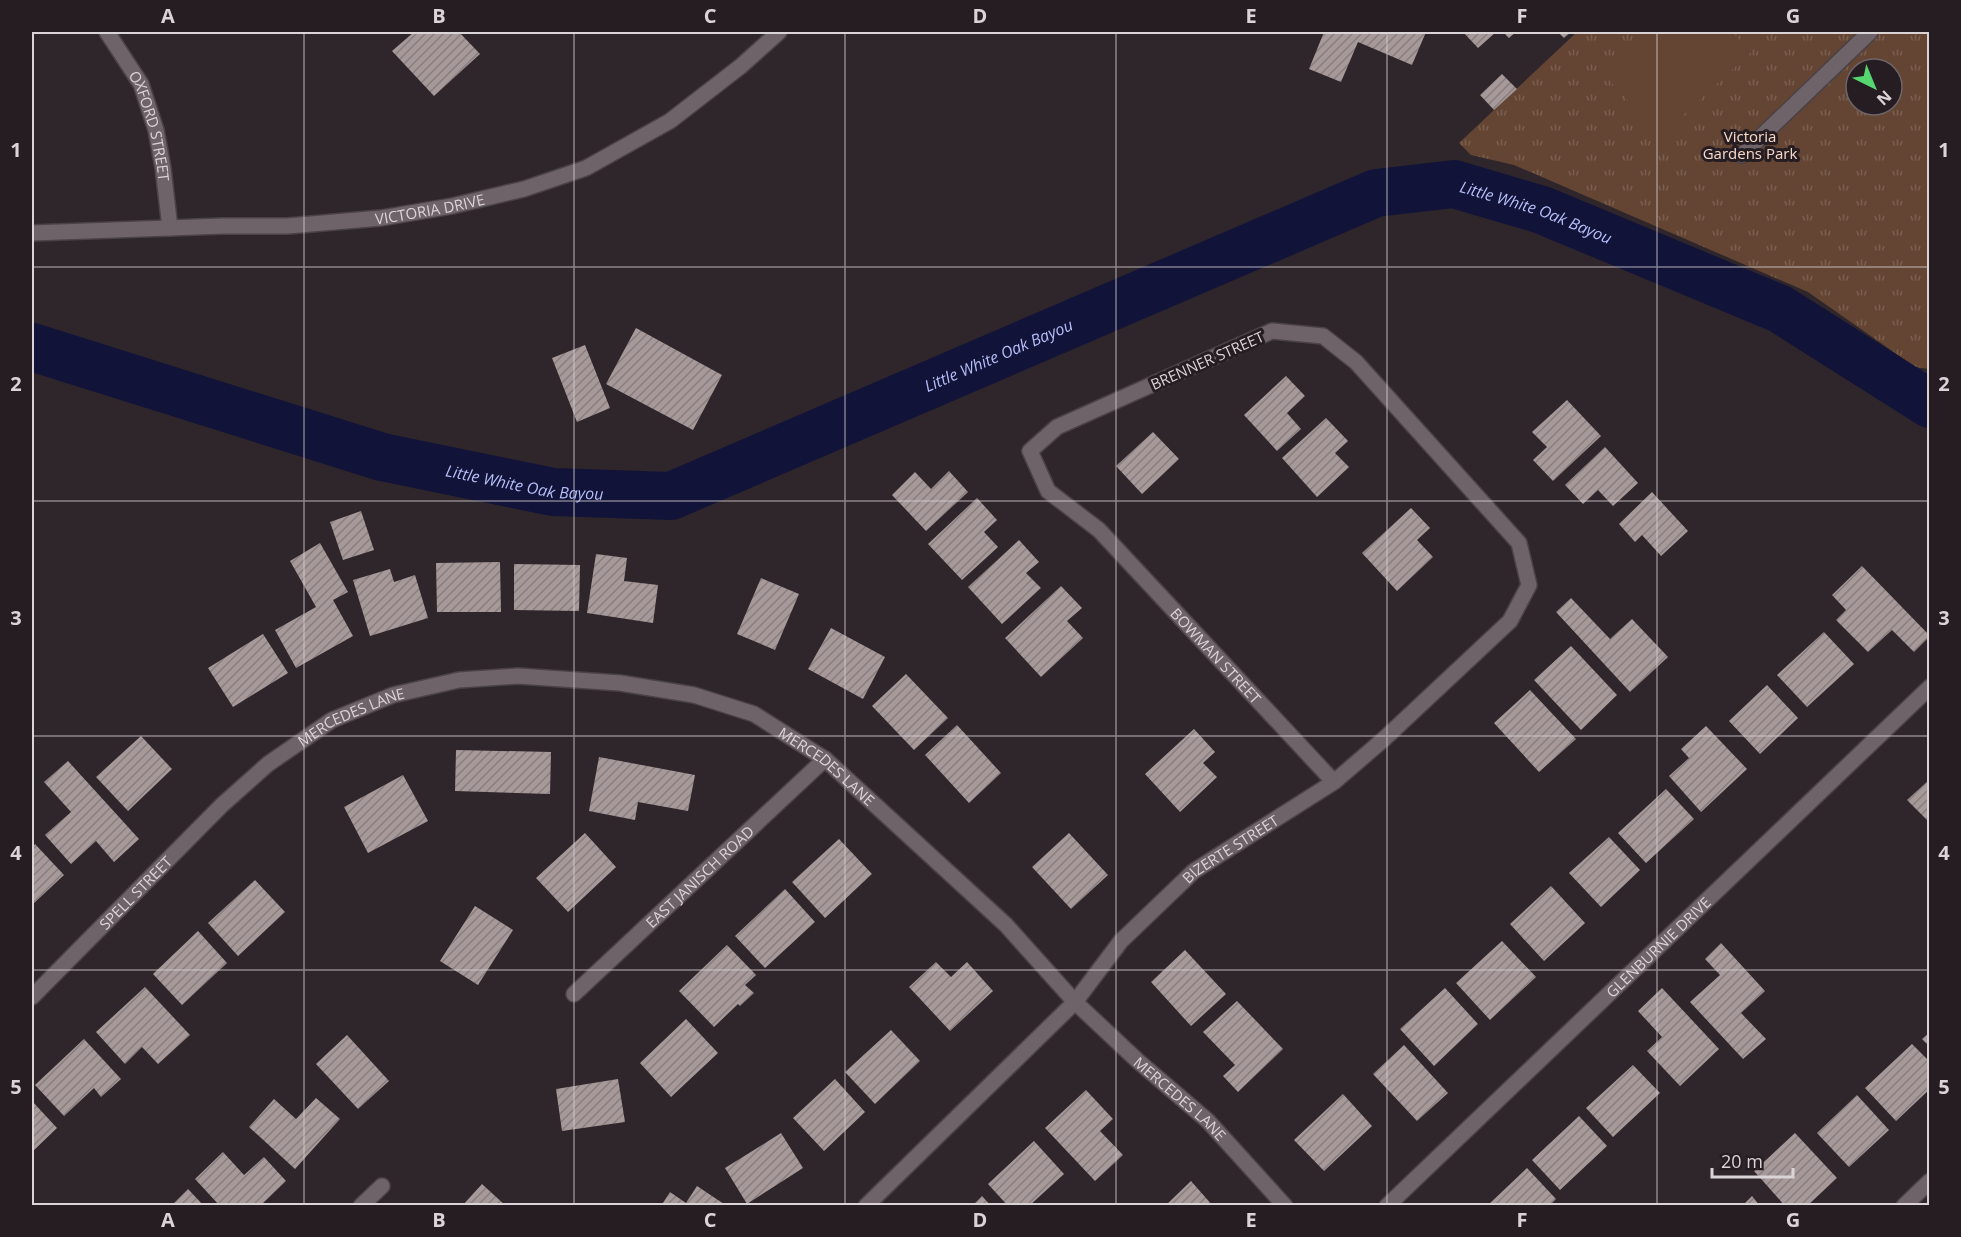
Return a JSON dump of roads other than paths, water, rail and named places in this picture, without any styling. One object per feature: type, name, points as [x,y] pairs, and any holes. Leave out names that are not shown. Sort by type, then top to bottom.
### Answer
[{"type":"street","name":"OXFORD STREET","points":[[107,32],[141,84],[156,130],[164,168],[170,228]]},
{"type":"street","name":"VICTORIA DRIVE","points":[[32,233],[288,226],[381,218],[452,206],[524,189],[586,168],[670,121],[741,66],[779,32]]},
{"type":"street","points":[[1742,155],[1870,32]]},
{"type":"street","name":"BRENNER STREET","points":[[1099,530],[1048,491],[1030,452],[1057,428],[1272,331],[1323,336],[1356,362],[1477,496]]},
{"type":"street","name":"BIZERTE STREET","points":[[866,1206],[1075,1002],[1121,941],[1194,871],[1334,782],[1384,739],[1510,621],[1529,585],[1519,543],[1477,496]]},
{"type":"street","name":"BOWMAN STREET","points":[[1099,530],[1334,782]]},
{"type":"street","name":"MERCEDES LANE","points":[[240,789],[268,764],[332,720],[393,695],[459,680],[518,676],[620,683],[694,695],[754,714],[825,759],[1006,925],[1075,1002],[1139,1062],[1208,1121],[1285,1206]]},
{"type":"street","name":"GLENBURNIE DRIVE","points":[[1387,1206],[1929,687]]},
{"type":"street","name":"EAST JANISCH ROAD","points":[[574,994],[825,759]]},
{"type":"street","name":"SPELL STREET","points":[[32,996],[240,789]]},
{"type":"street","points":[[1904,1206],[1929,1181]]},
{"type":"street","points":[[361,1206],[382,1186]]},
{"type":"waterway","name":"Little White Oak Bayou","points":[[32,347],[382,457],[553,492],[671,496],[1376,193],[1454,184],[1542,210],[1780,309],[1930,404]]},
{"type":"park label","name":"Victoria Gardens Park","points":[[1750,144]]}]
